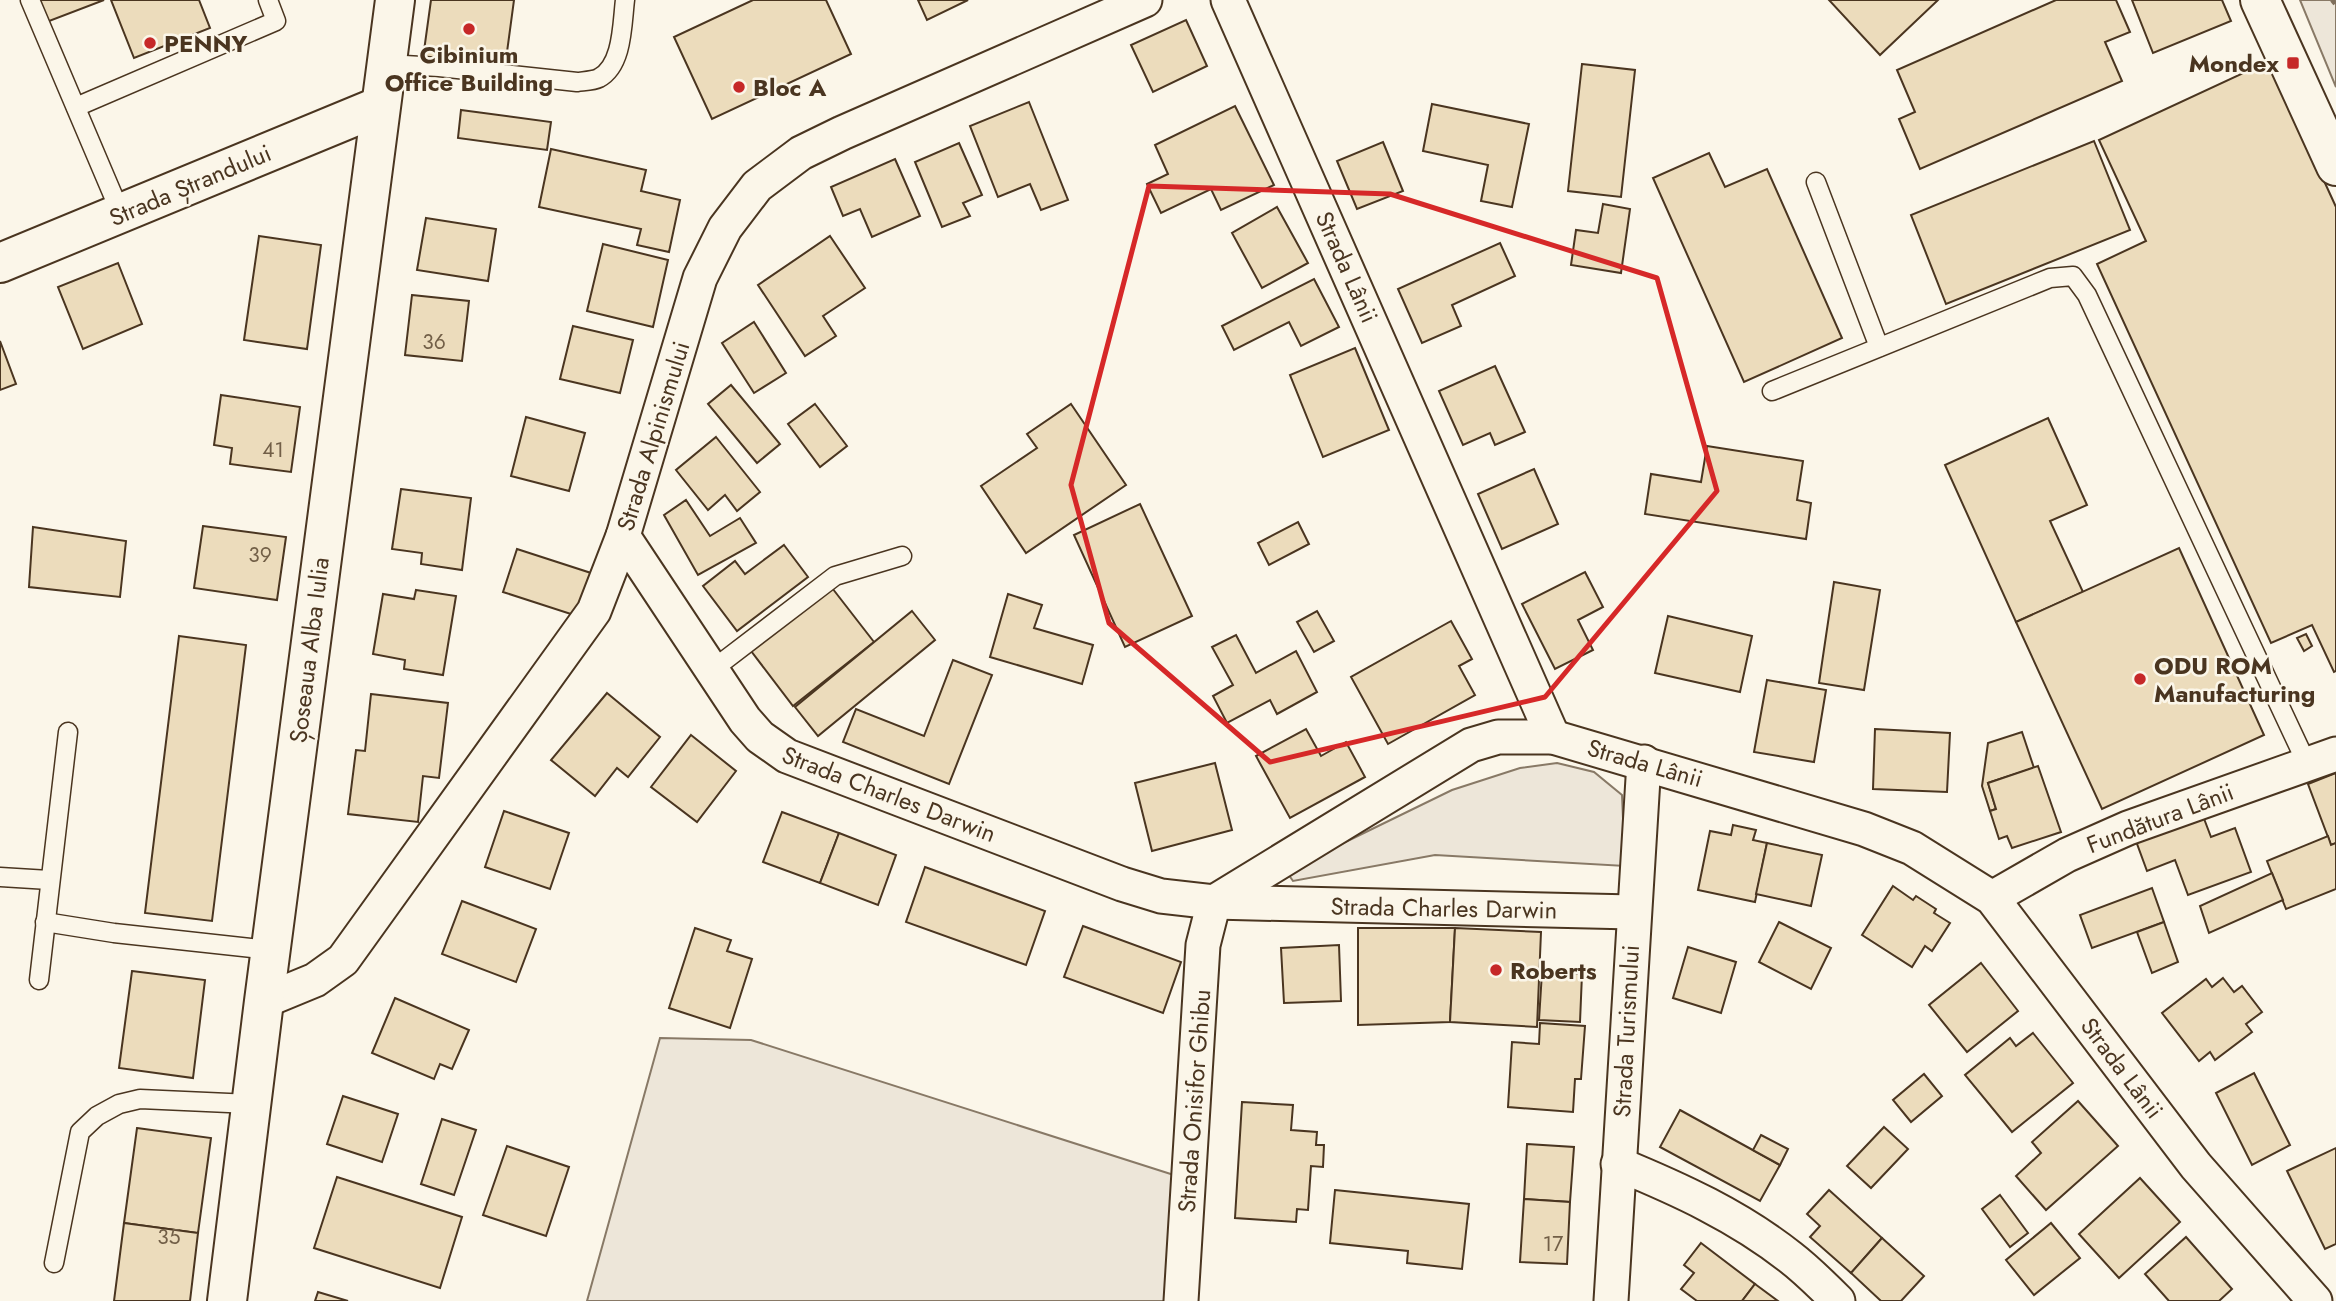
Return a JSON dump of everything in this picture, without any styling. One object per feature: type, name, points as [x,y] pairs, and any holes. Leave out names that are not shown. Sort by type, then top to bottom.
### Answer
[{"type":"main road","name":"Șoseaua Alba Iulia","points":[[227,1301],[395,0]]},
{"type":"main road","points":[[2260,0],[2336,166]]},
{"type":"main road","name":"Strada Ștrandului","points":[[0,263],[380,106]]},
{"type":"street","name":"Strada Alpinismului","points":[[264,1001],[315,980],[343,960],[594,611],[623,536],[700,278],[725,228],[757,186],[801,153],[1134,2]]},
{"type":"street","name":"Strada Lânii","points":[[1234,3],[1553,737],[1864,829],[1912,848],[1992,898],[2196,1166],[2315,1301]]},
{"type":"street","name":"Strada Charles Darwin","points":[[623,536],[745,720],[760,737],[787,756],[1122,884],[1161,896],[1214,902],[1633,912]]},
{"type":"street","points":[[1214,902],[1471,745],[1498,737],[1553,737]]},
{"type":"street","name":"Fundătura Lânii","points":[[1992,898],[2067,856],[2128,828],[2322,759]]},
{"type":"street","name":"Strada Turismului","points":[[1611,1301],[1644,762]]},
{"type":"street","name":"Strada Onisifor Ghibu","points":[[1181,1301],[1203,945],[1214,902]]},
{"type":"street","points":[[1618,1164],[1663,1182],[1728,1214],[1791,1257],[1838,1301]]},
{"type":"lane","points":[[30,0],[121,214]]},
{"type":"lane","points":[[268,0],[276,21]]},
{"type":"lane","points":[[76,107],[276,21],[284,0]]},
{"type":"lane","points":[[387,64],[577,82],[597,79],[611,69],[614,61],[625,0]]},
{"type":"lane","points":[[1816,182],[1879,347]]},
{"type":"lane","points":[[1772,391],[2050,278],[2073,276],[2087,295],[2322,759]]},
{"type":"lane","points":[[712,670],[835,576],[902,556]]},
{"type":"lane","points":[[39,979],[68,732]]},
{"type":"lane","points":[[0,877],[49,880]]},
{"type":"lane","points":[[45,922],[114,933],[271,950]]},
{"type":"lane","points":[[54,1263],[80,1132],[97,1116],[119,1104],[140,1099],[251,1104]]},
{"type":"path","points":[[2332,0],[2336,5]]},
{"type":"highlighted area","points":[[1149,186],[1390,194],[1657,278],[1717,491],[1545,697],[1270,762],[1109,623],[1071,485]]},
{"type":"shaded area","points":[[2300,0],[2336,0],[2336,87]]},
{"type":"shaded area","points":[[1557,763],[1594,772],[1622,795],[1625,866],[1435,855],[1293,881],[1286,871],[1452,790],[1520,768]]},
{"type":"shaded area","points":[[660,1038],[751,1040],[1177,1176],[1165,1301],[587,1301]]},
{"type":"building","name":"PENNY","points":[[35,0],[104,0],[44,23]]},
{"type":"building","name":"PENNY","points":[[111,0],[199,0],[210,28],[134,58]]},
{"type":"building","name":"Cibinium Office Building","points":[[431,0],[514,0],[505,67],[423,58]]},
{"type":"building","name":"Bloc A","points":[[753,0],[826,0],[851,54],[712,119],[674,37]]},
{"type":"building","points":[[918,0],[968,0],[927,20]]},
{"type":"building","points":[[1829,0],[1938,0],[1880,55]]},
{"type":"building","points":[[2056,0],[2116,0],[2130,32],[2105,42],[2122,81],[1920,169],[1899,119],[1915,112],[1897,70]]},
{"type":"building","points":[[2132,0],[2222,0],[2231,21],[2153,53]]},
{"type":"building","points":[[1186,20],[1207,66],[1153,92],[1131,45]]},
{"type":"building","points":[[2269,61],[2336,207],[2334,672],[2312,625],[2271,643],[2097,264],[2146,241],[2099,140]]},
{"type":"building","points":[[1582,64],[1635,70],[1621,197],[1568,191]]},
{"type":"building","points":[[1029,102],[1068,200],[1041,210],[1030,184],[998,197],[970,126]]},
{"type":"building","points":[[1432,104],[1529,124],[1512,207],[1481,201],[1488,165],[1423,151]]},
{"type":"building","points":[[1235,106],[1274,185],[1221,210],[1211,189],[1161,213],[1147,184],[1168,174],[1155,145]]},
{"type":"building","points":[[461,110],[551,122],[547,150],[458,138]]},
{"type":"building","points":[[2094,141],[2130,230],[1946,304],[1911,215]]},
{"type":"building","points":[[1383,142],[1403,191],[1357,209],[1337,161]]},
{"type":"building","points":[[959,143],[982,195],[963,203],[970,216],[942,227],[915,162]]},
{"type":"building","points":[[551,149],[646,170],[641,191],[680,200],[669,252],[637,245],[641,229],[539,207]]},
{"type":"building","points":[[1709,153],[1725,187],[1767,169],[1842,338],[1744,382],[1653,178]]},
{"type":"building","points":[[895,159],[920,216],[872,237],[860,209],[843,216],[831,187]]},
{"type":"building","points":[[1603,204],[1630,209],[1621,273],[1571,265],[1576,230],[1598,233]]},
{"type":"building","points":[[1277,207],[1308,263],[1262,288],[1232,233]]},
{"type":"building","points":[[426,218],[496,229],[488,281],[417,270]]},
{"type":"building","points":[[259,236],[321,245],[307,349],[244,340]]},
{"type":"building","points":[[830,236],[865,288],[823,316],[836,336],[805,356],[758,285]]},
{"type":"building","points":[[1500,243],[1515,276],[1452,305],[1461,326],[1422,343],[1398,289]]},
{"type":"building","points":[[603,244],[668,260],[653,327],[587,311]]},
{"type":"building","points":[[118,263],[142,324],[83,349],[58,287]]},
{"type":"building","points":[[1314,279],[1339,327],[1301,346],[1289,322],[1234,350],[1222,326]]},
{"type":"building","points":[[412,295],[469,301],[462,361],[405,355]]},
{"type":"building","points":[[754,322],[786,373],[754,393],[722,343]]},
{"type":"building","points":[[573,326],[633,340],[620,393],[560,379]]},
{"type":"building","points":[[0,341],[16,384],[0,390]]},
{"type":"building","points":[[1355,348],[1389,430],[1323,457],[1290,375]]},
{"type":"building","points":[[1495,366],[1525,432],[1495,445],[1490,433],[1463,445],[1439,391]]},
{"type":"building","points":[[731,385],[780,444],[757,463],[708,404]]},
{"type":"building","points":[[221,395],[300,407],[291,472],[230,464],[232,448],[214,445]]},
{"type":"building","points":[[815,404],[847,446],[820,467],[788,424]]},
{"type":"building","points":[[1071,404],[1126,485],[1026,553],[981,486],[1037,448],[1027,434]]},
{"type":"building","points":[[526,417],[585,433],[569,491],[511,476]]},
{"type":"building","points":[[2048,418],[2087,505],[2050,521],[2083,592],[2016,622],[1945,465]]},
{"type":"building","points":[[716,437],[760,492],[737,511],[725,495],[708,510],[676,470]]},
{"type":"building","points":[[1707,446],[1803,461],[1797,500],[1811,503],[1806,539],[1645,514],[1651,474],[1701,482]]},
{"type":"building","points":[[1534,469],[1558,524],[1502,549],[1478,494]]},
{"type":"building","points":[[401,489],[471,498],[462,570],[421,564],[422,553],[392,549]]},
{"type":"building","points":[[686,500],[710,536],[740,518],[756,543],[698,575],[664,515]]},
{"type":"building","points":[[1140,504],[1192,616],[1125,647],[1074,535]]},
{"type":"building","points":[[1298,522],[1309,544],[1269,565],[1258,543]]},
{"type":"building","points":[[203,526],[286,537],[277,600],[194,588]]},
{"type":"building","points":[[33,527],[126,541],[120,597],[29,587]]},
{"type":"building","points":[[784,545],[808,577],[737,631],[703,586],[735,561],[745,574]]},
{"type":"building","name":"ODU ROM Manufacturing","points":[[2179,548],[2264,735],[2102,809],[2016,622]]},
{"type":"building","points":[[517,549],[591,573],[577,616],[503,592]]},
{"type":"building","points":[[1585,572],[1603,607],[1578,620],[1593,650],[1555,669],[1522,604]]},
{"type":"building","points":[[1834,582],[1880,590],[1864,690],[1819,683]]},
{"type":"building","points":[[829,584],[874,642],[793,706],[748,647]]},
{"type":"building","points":[[416,590],[456,596],[443,675],[404,669],[405,660],[373,654],[383,594],[414,599]]},
{"type":"building","points":[[1008,594],[1042,605],[1034,628],[1093,645],[1082,684],[990,657]]},
{"type":"building","points":[[912,611],[935,640],[818,736],[795,707]]},
{"type":"building","points":[[1317,611],[1334,641],[1314,652],[1297,622]]},
{"type":"building","points":[[1668,616],[1752,636],[1740,692],[1655,673]]},
{"type":"building","points":[[1451,621],[1472,659],[1459,666],[1475,695],[1388,744],[1351,677]]},
{"type":"building","points":[[2306,634],[2312,646],[2304,651],[2297,638]]},
{"type":"building","points":[[1236,635],[1256,673],[1296,651],[1317,692],[1277,714],[1270,700],[1227,723],[1213,696],[1233,685],[1212,647]]},
{"type":"building","points":[[179,636],[246,645],[212,921],[145,913]]},
{"type":"building","points":[[953,660],[992,675],[949,784],[843,742],[856,709],[924,736]]},
{"type":"building","points":[[1767,680],[1826,690],[1814,762],[1754,752]]},
{"type":"building","points":[[607,693],[660,737],[628,777],[617,768],[595,796],[551,760]]},
{"type":"building","points":[[371,694],[448,703],[439,778],[423,776],[418,822],[348,814],[356,750],[365,751]]},
{"type":"building","points":[[1306,729],[1321,756],[1346,742],[1365,777],[1290,818],[1256,756]]},
{"type":"building","points":[[1875,729],[1950,733],[1947,792],[1873,789]]},
{"type":"building","points":[[2022,732],[2034,768],[1988,783],[1996,809],[1990,811],[1982,786],[1988,743]]},
{"type":"building","points":[[691,735],[736,771],[697,822],[651,787]]},
{"type":"building","points":[[1215,763],[1232,830],[1152,851],[1135,783]]},
{"type":"building","points":[[2038,766],[2061,832],[2012,848],[2007,836],[1999,839],[1990,811],[1996,809],[1988,783]]},
{"type":"building","points":[[2336,773],[2336,843],[2331,845],[2308,784]]},
{"type":"building","points":[[504,811],[569,833],[550,889],[485,867]]},
{"type":"building","points":[[782,812],[839,833],[820,883],[763,862]]},
{"type":"building","points":[[2203,816],[2211,837],[2235,828],[2251,872],[2188,895],[2175,860],[2147,871],[2136,841]]},
{"type":"building","points":[[1733,825],[1756,830],[1753,840],[1767,843],[1755,902],[1698,890],[1710,831],[1731,835]]},
{"type":"building","points":[[839,833],[896,855],[878,905],[820,883]]},
{"type":"building","points":[[2328,836],[2331,845],[2336,843],[2336,889],[2286,909],[2267,861]]},
{"type":"building","points":[[1767,843],[1822,855],[1811,906],[1756,894]]},
{"type":"building","points":[[925,867],[1045,911],[1026,965],[906,922]]},
{"type":"building","points":[[2272,873],[2283,900],[2209,933],[2200,906]]},
{"type":"building","points":[[1893,886],[1913,900],[1916,896],[1936,909],[1934,913],[1950,923],[1932,951],[1925,946],[1912,967],[1862,935]]},
{"type":"building","points":[[2152,888],[2164,922],[2092,948],[2080,915]]},
{"type":"building","points":[[462,901],[536,929],[516,982],[442,954]]},
{"type":"building","points":[[1779,922],[1831,948],[1811,989],[1759,962]]},
{"type":"building","points":[[2164,922],[2178,962],[2152,973],[2137,932]]},
{"type":"building","points":[[1083,926],[1181,962],[1163,1013],[1064,977]]},
{"type":"building","points":[[695,928],[731,940],[727,951],[752,959],[730,1028],[669,1008]]},
{"type":"building","points":[[1358,928],[1455,928],[1450,1022],[1358,1025]]},
{"type":"building","name":"Roberts","points":[[1455,928],[1541,932],[1537,1027],[1450,1022]]},
{"type":"building","points":[[1339,945],[1341,1001],[1284,1003],[1281,948]]},
{"type":"building","points":[[1688,947],[1736,962],[1721,1013],[1673,998]]},
{"type":"building","points":[[1981,963],[2018,1011],[1967,1052],[1929,1005]]},
{"type":"building","points":[[132,971],[205,980],[193,1078],[119,1068]]},
{"type":"building","points":[[1542,972],[1582,974],[1580,1022],[1539,1020]]},
{"type":"building","points":[[2223,978],[2234,992],[2242,986],[2262,1012],[2246,1024],[2252,1032],[2215,1060],[2210,1052],[2199,1061],[2162,1013],[2206,979],[2212,987]]},
{"type":"building","points":[[395,998],[469,1030],[452,1069],[440,1064],[434,1079],[372,1053]]},
{"type":"building","points":[[1540,1023],[1585,1026],[1581,1079],[1575,1079],[1573,1112],[1508,1107],[1512,1042],[1539,1044]]},
{"type":"building","points":[[2033,1033],[2073,1083],[2012,1132],[1965,1075],[2010,1038],[2016,1046]]},
{"type":"building","points":[[2254,1073],[2290,1145],[2252,1165],[2216,1093]]},
{"type":"building","points":[[1924,1074],[1942,1096],[1911,1122],[1893,1100]]},
{"type":"building","points":[[343,1096],[398,1114],[382,1162],[327,1144]]},
{"type":"building","points":[[2078,1101],[2118,1146],[2046,1210],[2016,1176],[2041,1153],[2032,1142]]},
{"type":"building","points":[[1242,1102],[1293,1105],[1291,1130],[1317,1132],[1316,1145],[1324,1145],[1323,1167],[1311,1166],[1308,1210],[1297,1209],[1296,1222],[1235,1218]]},
{"type":"building","points":[[1680,1110],[1780,1165],[1760,1201],[1660,1147]]},
{"type":"building","points":[[442,1119],[476,1130],[454,1195],[421,1184]]},
{"type":"building","points":[[1884,1127],[1908,1149],[1871,1188],[1847,1166]]},
{"type":"building","points":[[137,1128],[211,1138],[198,1233],[124,1223]]},
{"type":"building","points":[[1761,1135],[1788,1149],[1780,1165],[1753,1150]]},
{"type":"building","points":[[1527,1144],[1574,1147],[1570,1202],[1524,1199]]},
{"type":"building","points":[[507,1146],[569,1167],[546,1236],[483,1215]]},
{"type":"building","points":[[2336,1148],[2336,1244],[2325,1249],[2287,1171]]},
{"type":"building","points":[[337,1177],[462,1217],[440,1288],[314,1248]]},
{"type":"building","points":[[2140,1178],[2180,1222],[2119,1278],[2079,1234]]},
{"type":"building","points":[[1335,1190],[1469,1204],[1462,1269],[1407,1263],[1408,1251],[1330,1243]]},
{"type":"building","points":[[1829,1190],[1882,1238],[1851,1273],[1810,1237],[1820,1226],[1807,1214]]},
{"type":"building","points":[[2000,1195],[2028,1233],[2010,1247],[1982,1209]]},
{"type":"building","points":[[1524,1199],[1570,1202],[1567,1264],[1520,1262]]},
{"type":"building","points":[[124,1223],[198,1233],[190,1301],[114,1301]]},
{"type":"building","points":[[2051,1223],[2080,1258],[2034,1295],[2006,1260]]},
{"type":"building","points":[[2186,1237],[2232,1289],[2219,1301],[2169,1301],[2145,1274]]},
{"type":"building","points":[[1882,1238],[1924,1276],[1901,1301],[1881,1301],[1851,1273]]},
{"type":"building","points":[[1701,1243],[1755,1284],[1742,1301],[1697,1301],[1681,1289],[1694,1273],[1684,1265]]},
{"type":"building","points":[[1755,1284],[1778,1301],[1742,1301]]},
{"type":"building","points":[[318,1292],[348,1301],[315,1301]]},
{"type":"place","name":"Cibinium Office Building","points":[[469,29]]},
{"type":"place","name":"PENNY","points":[[150,43]]},
{"type":"place","name":"Mondex","points":[[2293,63]]},
{"type":"place","name":"Bloc A","points":[[739,87]]},
{"type":"place","name":"ODU ROM Manufacturing","points":[[2140,679]]},
{"type":"place","name":"Roberts","points":[[1496,970]]}]
